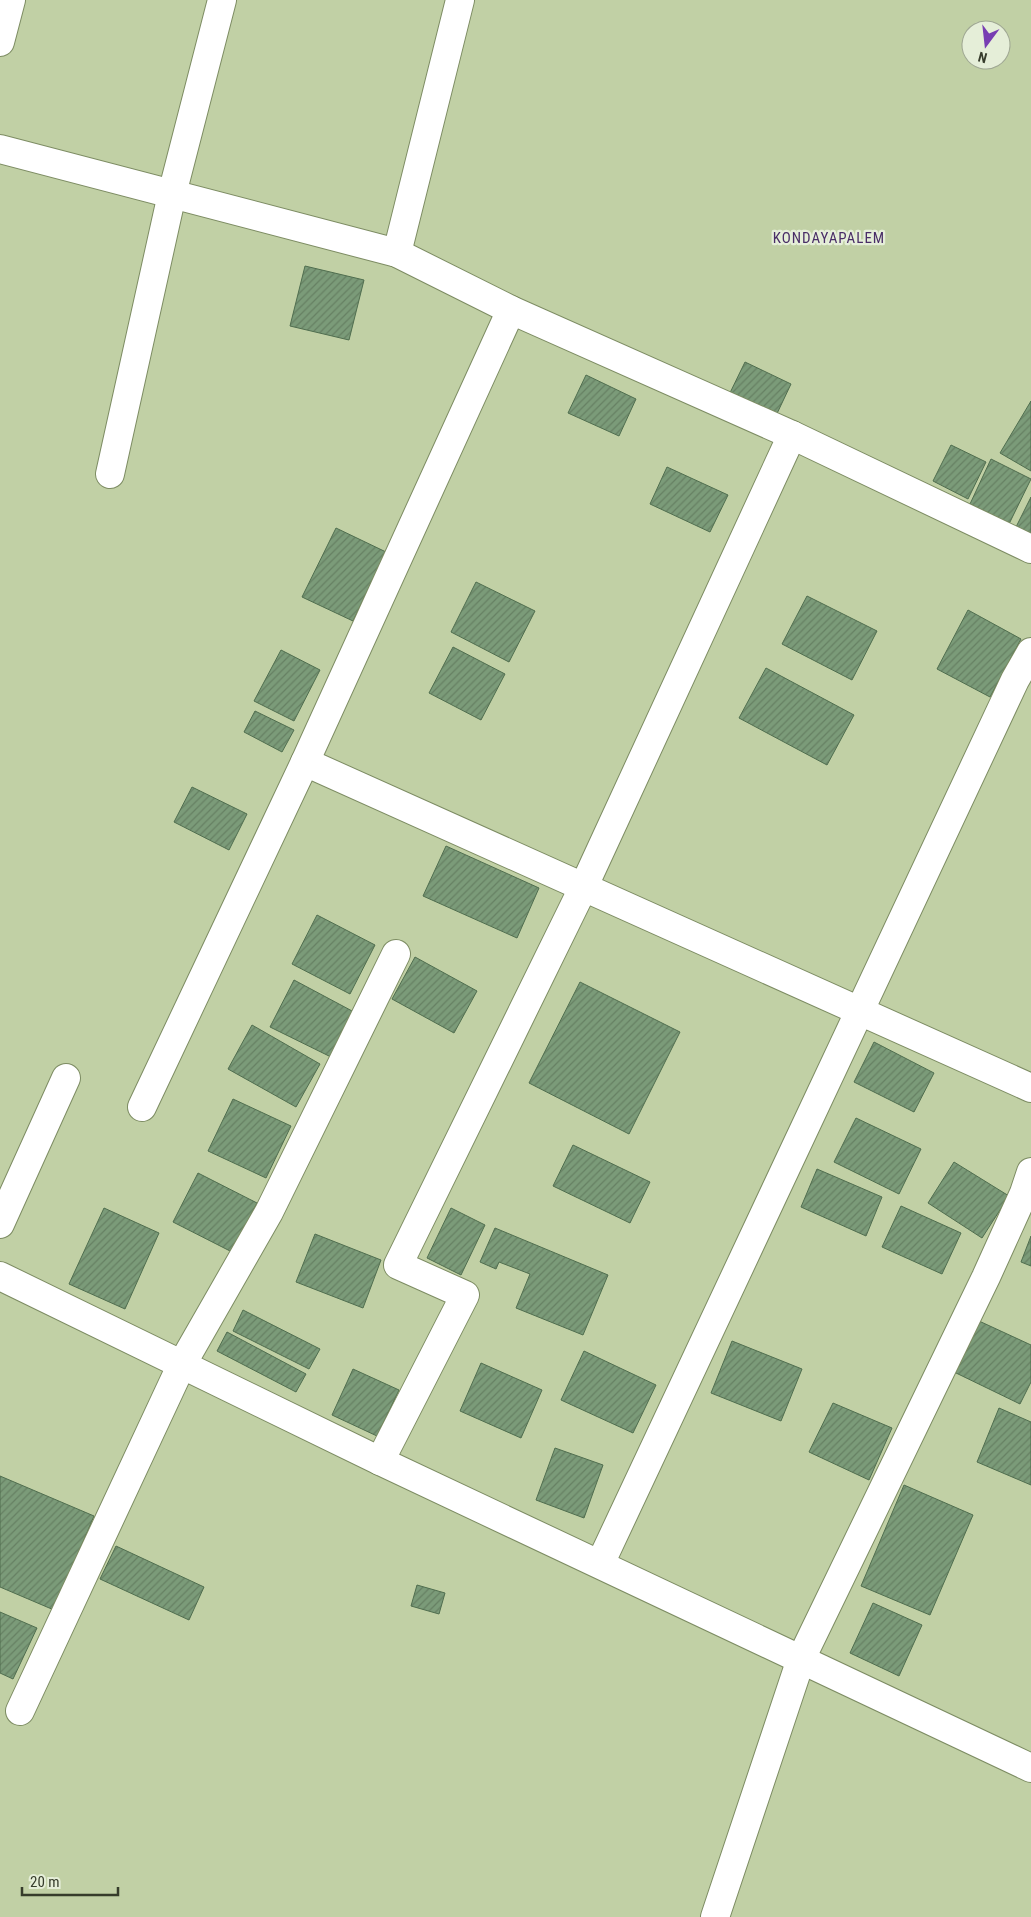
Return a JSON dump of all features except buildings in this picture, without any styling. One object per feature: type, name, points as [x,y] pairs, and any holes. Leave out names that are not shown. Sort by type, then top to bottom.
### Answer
[{"type":"street","points":[[0,42],[11,0]]},
{"type":"street","points":[[110,474],[172,194],[222,0]]},
{"type":"street","points":[[397,253],[460,0]]},
{"type":"street","points":[[0,148],[397,253],[512,310],[792,435],[1031,549]]},
{"type":"street","points":[[142,1107],[306,762],[512,310]]},
{"type":"street","points":[[380,1461],[466,1295],[398,1265],[584,886],[792,435]]},
{"type":"street","points":[[600,1564],[1015,680],[1031,652]]},
{"type":"street","points":[[306,762],[1031,1088]]},
{"type":"street","points":[[20,1711],[182,1366],[269,1212],[396,954]]},
{"type":"street","points":[[0,1224],[66,1078]]},
{"type":"street","points":[[715,1917],[801,1659],[986,1277],[1024,1193],[1031,1172]]},
{"type":"street","points":[[0,1276],[380,1461],[1031,1768]]},
{"type":"district","name":"KONDAYAPALEM","points":[[829,238]]}]
